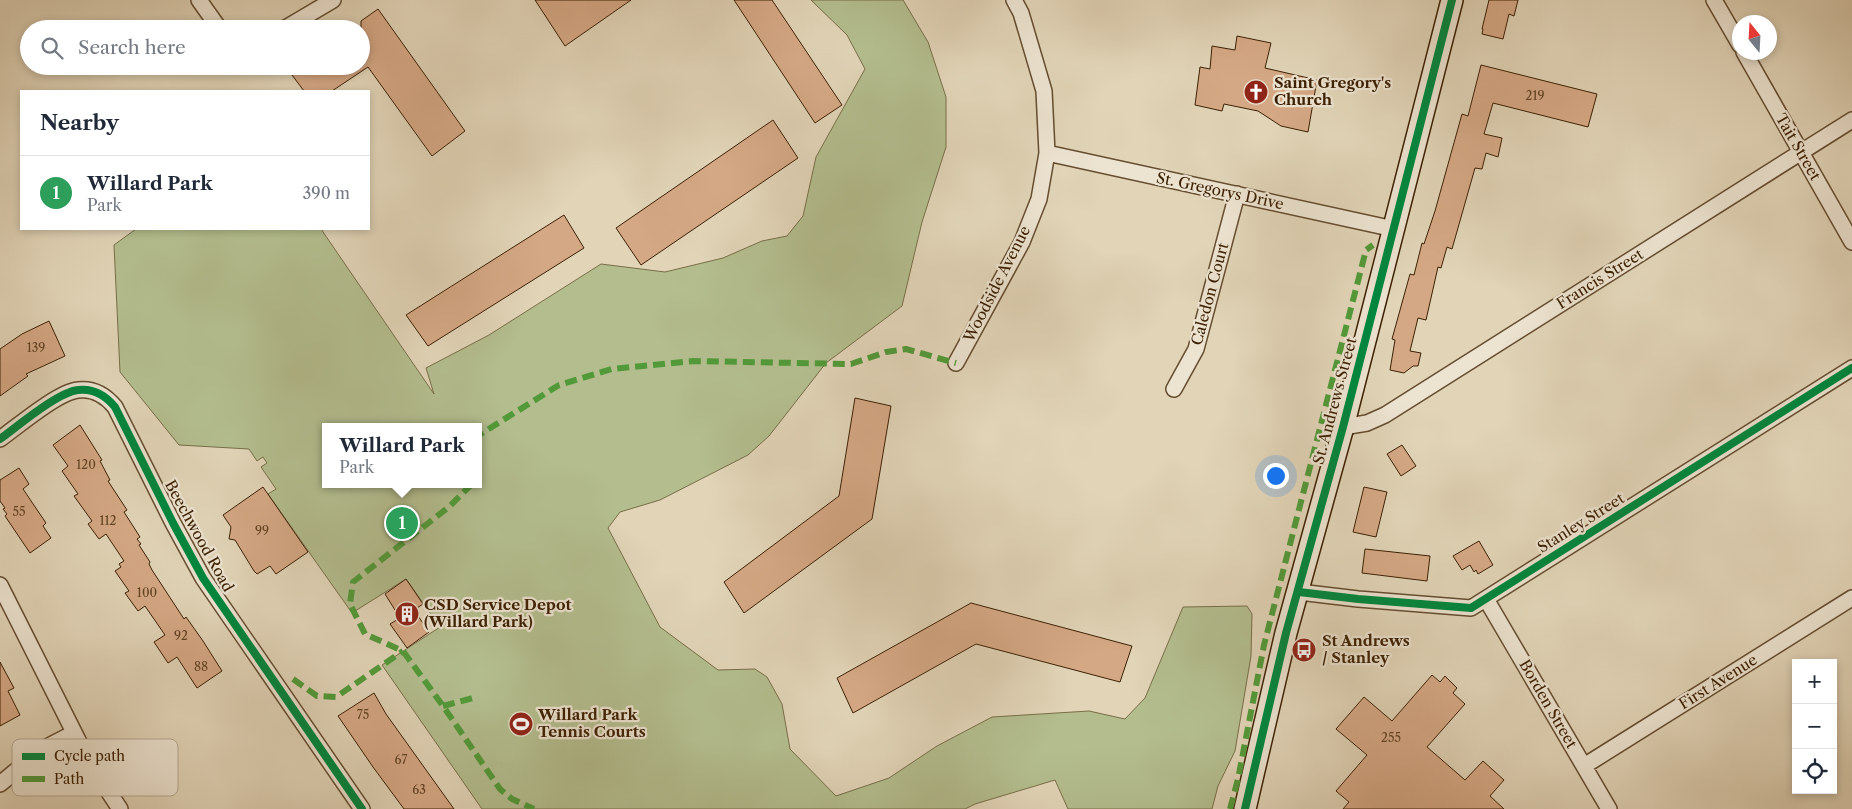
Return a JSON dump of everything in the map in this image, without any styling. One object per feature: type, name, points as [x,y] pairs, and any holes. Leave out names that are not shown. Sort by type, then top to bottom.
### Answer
[{"type":"main road","name":"St. Andrews Street","points":[[1245,809],[1286,633],[1343,427],[1452,0]]},
{"type":"street","points":[[199,0],[213,20]]},
{"type":"street","points":[[299,20],[333,0]]},
{"type":"street","name":"Woodside Avenue","points":[[956,363],[1022,242],[1038,199],[1046,153],[1044,91],[1021,13],[1014,0]]},
{"type":"street","points":[[1714,0],[1732,31]]},
{"type":"street","name":"Tait Street","points":[[1749,60],[1852,242]]},
{"type":"street","name":"Francis Street","points":[[1343,427],[1385,416],[1852,120]]},
{"type":"street","name":"St. Gregorys Drive","points":[[1046,153],[1394,229]]},
{"type":"street","name":"Caledon Court","points":[[1174,390],[1196,349],[1237,194]]},
{"type":"street","name":"Stanley Street","points":[[1298,592],[1471,608],[1852,368]]},
{"type":"street","name":"Beechwood Road","points":[[0,439],[62,396],[78,390],[94,391],[107,397],[115,407],[173,523],[203,578],[362,809]]},
{"type":"street","points":[[0,585],[77,739]]},
{"type":"street","name":"First Avenue","points":[[1584,766],[1852,598]]},
{"type":"street","name":"Borden Street","points":[[1486,599],[1609,809]]},
{"type":"street","points":[[62,739],[74,733]]},
{"type":"street","points":[[0,784],[12,774]]},
{"type":"street","points":[[111,796],[120,809]]},
{"type":"green space","points":[[811,0],[903,0],[928,42],[946,97],[946,147],[922,222],[902,306],[826,363],[769,436],[748,455],[660,500],[620,512],[608,528],[660,627],[718,670],[755,669],[767,677],[782,704],[790,749],[836,796],[889,778],[937,746],[992,717],[1089,711],[1125,719],[1145,698],[1183,607],[1247,606],[1252,614],[1251,656],[1235,751],[1218,786],[1212,809],[1068,809],[1055,780],[975,804],[965,809],[482,809],[382,665],[440,627],[406,579],[352,613],[268,494],[276,489],[261,467],[267,463],[263,457],[257,461],[249,449],[179,445],[120,372],[114,245],[135,230],[322,230],[434,394],[426,368],[489,335],[601,264],[665,272],[723,258],[762,241],[787,236],[803,216],[816,157],[865,69],[847,35]]},
{"type":"building","points":[[535,0],[631,0],[565,46]]},
{"type":"building","points":[[734,0],[772,0],[842,105],[815,123]]},
{"type":"building","points":[[1489,0],[1518,0],[1514,16],[1509,14],[1503,39],[1482,34]]},
{"type":"building","points":[[378,9],[465,131],[432,156],[370,70],[370,20],[362,20]]},
{"type":"building","name":"Saint Gregory's Church","points":[[1237,36],[1271,43],[1265,68],[1317,80],[1308,132],[1281,126],[1258,111],[1224,104],[1222,111],[1195,105],[1200,67],[1210,69],[1212,46],[1235,50]]},
{"type":"building","points":[[1481,65],[1597,94],[1588,127],[1493,103],[1484,134],[1502,138],[1498,157],[1486,153],[1482,169],[1475,168],[1452,249],[1447,247],[1441,268],[1438,267],[1426,320],[1418,318],[1410,351],[1421,353],[1418,366],[1413,366],[1404,373],[1390,370],[1395,340],[1392,339],[1410,274],[1414,275],[1422,243],[1424,244],[1435,211],[1462,114],[1468,116]]},
{"type":"building","points":[[292,75],[356,75],[334,90],[303,90]]},
{"type":"building","points":[[773,120],[798,158],[641,265],[616,228]]},
{"type":"building","points":[[564,215],[584,248],[428,346],[406,315]]},
{"type":"building","points":[[49,321],[65,356],[26,374],[28,376],[0,396],[0,349],[22,334]]},
{"type":"building","points":[[855,398],[891,406],[872,519],[744,613],[724,582],[839,496]]},
{"type":"building","points":[[80,425],[102,460],[100,461],[110,480],[108,481],[127,510],[124,512],[140,537],[137,539],[141,544],[139,545],[150,562],[152,570],[184,619],[186,617],[222,671],[197,688],[177,657],[168,663],[154,642],[165,635],[145,606],[138,611],[125,593],[129,591],[115,571],[121,567],[119,564],[124,561],[106,534],[99,539],[88,524],[92,521],[74,496],[78,494],[62,471],[68,466],[53,445]]},
{"type":"building","points":[[1402,445],[1416,466],[1401,476],[1387,454]]},
{"type":"building","points":[[19,468],[29,484],[23,489],[46,523],[43,526],[51,538],[30,553],[5,516],[7,514],[3,509],[5,508],[0,501],[0,480]]},
{"type":"building","points":[[263,487],[308,552],[276,574],[270,566],[257,574],[254,571],[235,540],[229,539],[231,527],[223,515]]},
{"type":"building","points":[[1364,487],[1387,492],[1376,537],[1353,532]]},
{"type":"building","points":[[1479,541],[1493,565],[1478,574],[1476,570],[1474,572],[1470,565],[1462,570],[1453,556]]},
{"type":"building","points":[[1365,549],[1430,556],[1427,581],[1362,573]]},
{"type":"building","name":"CSD Service Depot (Willard Park)","points":[[406,579],[423,604],[414,610],[429,632],[407,648],[390,624],[400,618],[385,594]]},
{"type":"building","points":[[971,603],[1132,646],[1120,682],[976,644],[853,713],[837,678]]},
{"type":"building","points":[[0,662],[14,688],[8,691],[20,715],[0,726]]},
{"type":"building","points":[[1432,675],[1440,682],[1445,676],[1457,688],[1453,693],[1465,704],[1427,747],[1465,780],[1483,761],[1504,780],[1490,796],[1504,809],[1343,809],[1349,802],[1336,791],[1367,755],[1336,729],[1364,697],[1392,721]]},
{"type":"building","points":[[374,693],[386,714],[454,809],[404,809],[373,767],[338,716]]},
{"type":"marked path","points":[[1230,809],[1238,779],[1264,645],[1366,250],[1373,245]]},
{"type":"marked path","points":[[482,433],[559,385],[612,369],[693,361],[851,364],[886,352],[906,349],[956,363]]},
{"type":"marked path","points":[[468,488],[450,506],[353,582],[350,604],[365,634],[403,651],[500,789],[512,799],[534,809]]},
{"type":"marked path","points":[[293,679],[317,696],[336,697],[403,651]]},
{"type":"marked path","points":[[443,706],[473,698]]},
{"type":"cycle path","points":[[1245,809],[1286,633],[1343,427],[1452,0]]},
{"type":"cycle path","points":[[1299,592],[1358,599],[1471,608],[1852,368]]},
{"type":"cycle path","points":[[0,439],[49,403],[70,392],[89,390],[104,396],[115,407],[173,523],[203,578],[362,809]]},
{"type":"place","name":"Saint Gregory's Church","points":[[1256,92]]},
{"type":"place","name":"Willard Park","points":[[402,523]]},
{"type":"place","name":"CSD Service Depot (Willard Park)","points":[[407,614]]},
{"type":"place","name":"St Andrews / Stanley","points":[[1304,650]]},
{"type":"place","name":"Willard Park Tennis Courts","points":[[521,724]]}]
